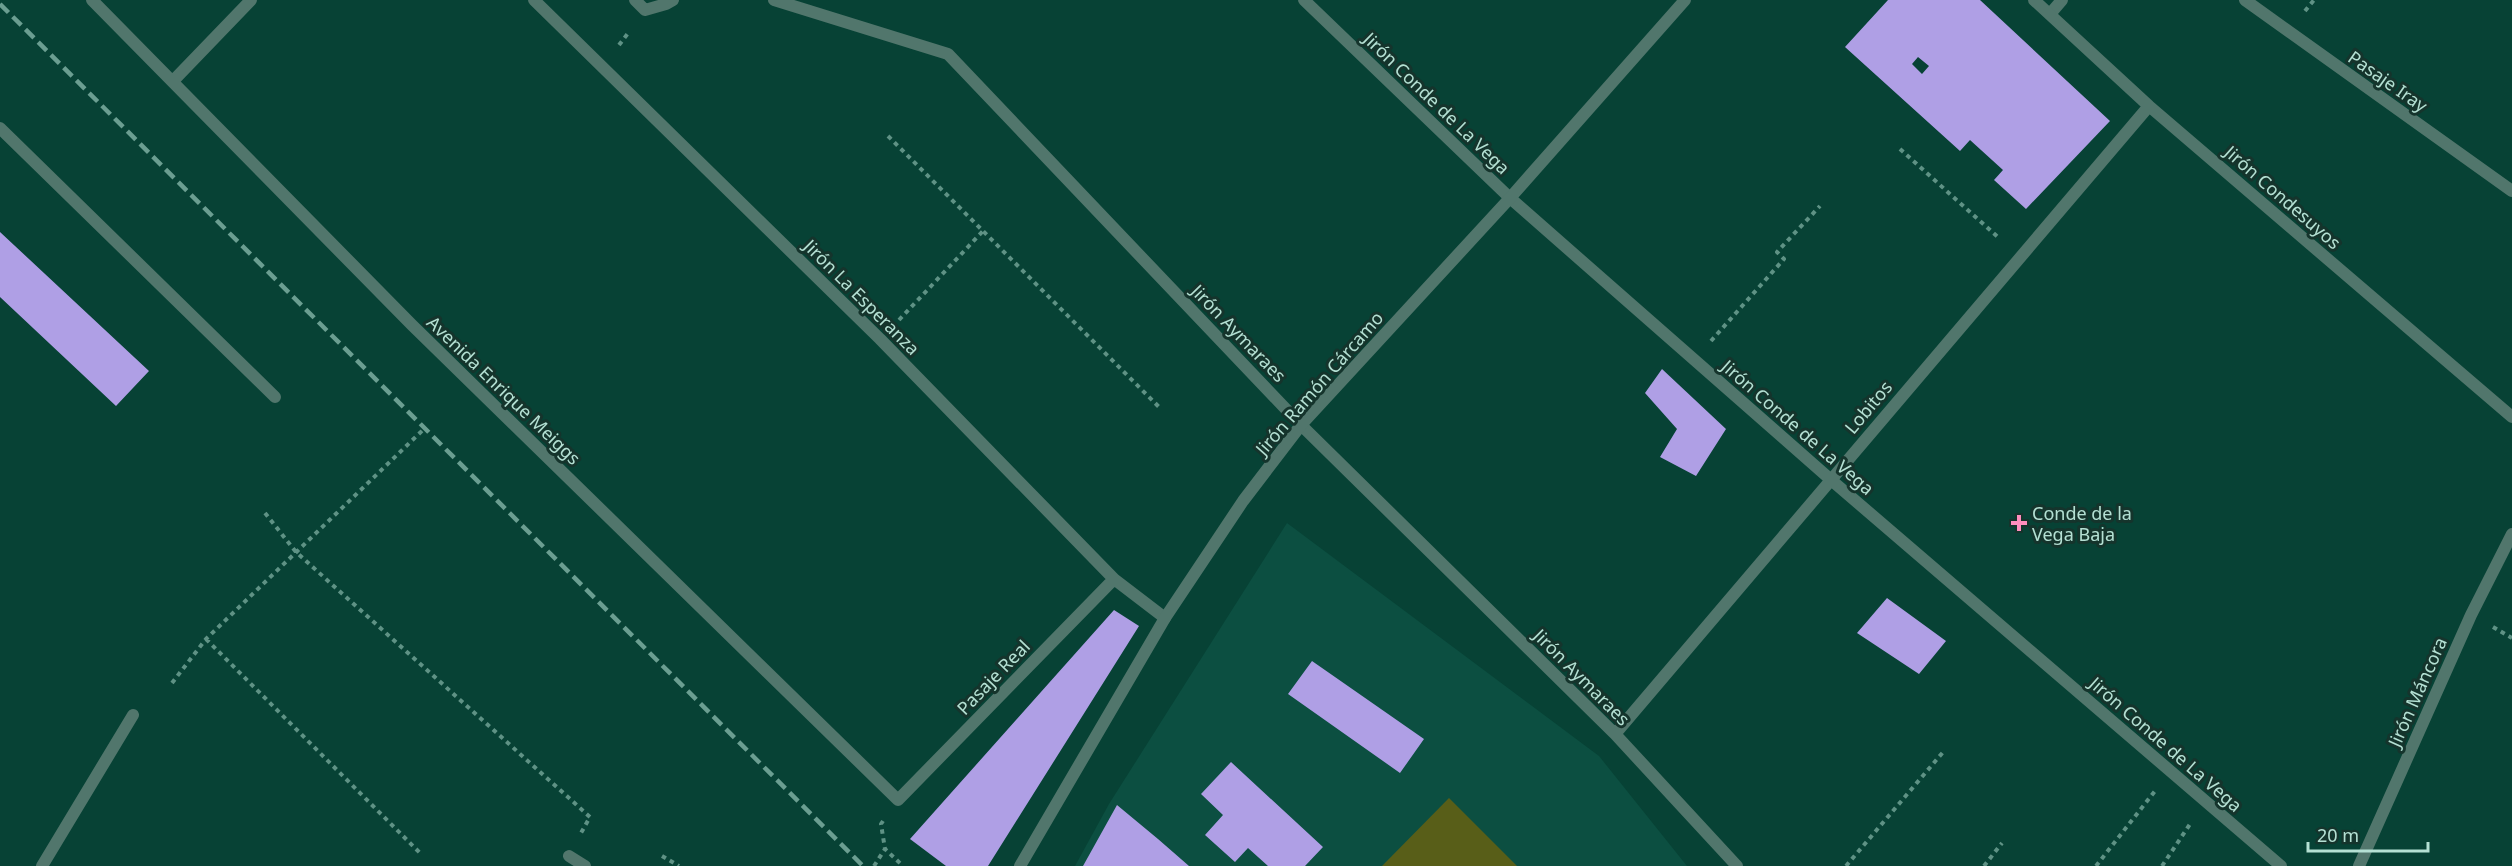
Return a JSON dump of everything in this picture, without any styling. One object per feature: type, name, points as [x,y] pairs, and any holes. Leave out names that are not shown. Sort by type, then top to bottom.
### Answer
[{"type":"street","name":"Avenida Enrique Meiggs","points":[[92,0],[411,325],[898,800]]},
{"type":"street","points":[[173,81],[251,0]]},
{"type":"street","name":"Jirón La Esperanza","points":[[534,0],[880,339],[1114,579],[1165,618]]},
{"type":"street","points":[[635,0],[645,10],[673,0]]},
{"type":"street","name":"Jirón Aymaraes","points":[[774,0],[948,54],[1301,425],[1615,734],[1737,866]]},
{"type":"street","name":"Jirón Conde de La Vega","points":[[1304,0],[1510,198],[1830,479],[2281,866]]},
{"type":"street","name":"Jirón Ramón Cárcamo","points":[[1020,866],[1165,618],[1243,501],[1301,425],[1510,198],[1685,0]]},
{"type":"street","name":"Jirón Condesuyos","points":[[2034,0],[2149,106],[2512,417]]},
{"type":"street","points":[[2050,14],[2062,0]]},
{"type":"street","name":"Pasaje Iray","points":[[2245,0],[2512,191]]},
{"type":"street","name":"Lobitos","points":[[1615,734],[2149,106]]},
{"type":"street","points":[[0,128],[275,397]]},
{"type":"street","name":"Jirón Máncora","points":[[2359,866],[2471,615],[2512,534]]},
{"type":"street","name":"Pasaje Real","points":[[898,800],[1114,579]]},
{"type":"street","points":[[42,866],[133,715]]},
{"type":"street","points":[[569,856],[585,866]]},
{"type":"path","points":[[888,136],[1161,409]]},
{"type":"path","points":[[1900,149],[2020,256]]},
{"type":"path","points":[[1694,360],[1784,259],[1777,252],[1820,206]]},
{"type":"path","points":[[880,339],[983,231]]},
{"type":"path","points":[[172,683],[206,639],[425,428]]},
{"type":"path","points":[[265,513],[296,552],[590,817]]},
{"type":"path","points":[[206,639],[422,855]]},
{"type":"path","points":[[1846,866],[1944,751]]},
{"type":"path","points":[[2096,866],[2171,772]]},
{"type":"path","points":[[2163,866],[2205,800]]},
{"type":"path","points":[[1984,866],[2002,843]]},
{"type":"path","points":[[874,866],[885,849],[903,866]]},
{"type":"path","points":[[662,856],[679,866]]},
{"type":"shaded area","points":[[1287,523],[1599,756],[1687,866],[1075,866],[1109,804]]},
{"type":"green space","points":[[1449,798],[1517,866],[1382,866]]},
{"type":"building","points":[[1888,0],[1980,0],[2110,121],[2026,209],[1994,180],[2003,170],[1970,140],[1960,151],[1845,47]],"holes":[[[1918,57],[1929,66],[1922,74],[1912,64]]]},
{"type":"building","points":[[0,232],[149,371],[116,406],[0,297]]},
{"type":"building","points":[[1662,369],[1726,429],[1696,476],[1660,457],[1677,429],[1645,393]]},
{"type":"building","points":[[1887,598],[1946,641],[1919,674],[1857,633]]},
{"type":"building","points":[[1114,610],[1139,626],[988,866],[946,866],[910,839]]},
{"type":"building","points":[[1312,661],[1424,739],[1400,773],[1288,694]]},
{"type":"building","points":[[1231,762],[1323,847],[1305,866],[1268,866],[1248,848],[1235,862],[1205,835],[1223,815],[1201,794]]},
{"type":"building","points":[[1117,805],[1158,839],[1189,866],[1083,866]]},
{"type":"railway","points":[[0,4],[863,866]]},
{"type":"place","name":"Conde de la Vega Baja","points":[[2019,523]]}]
